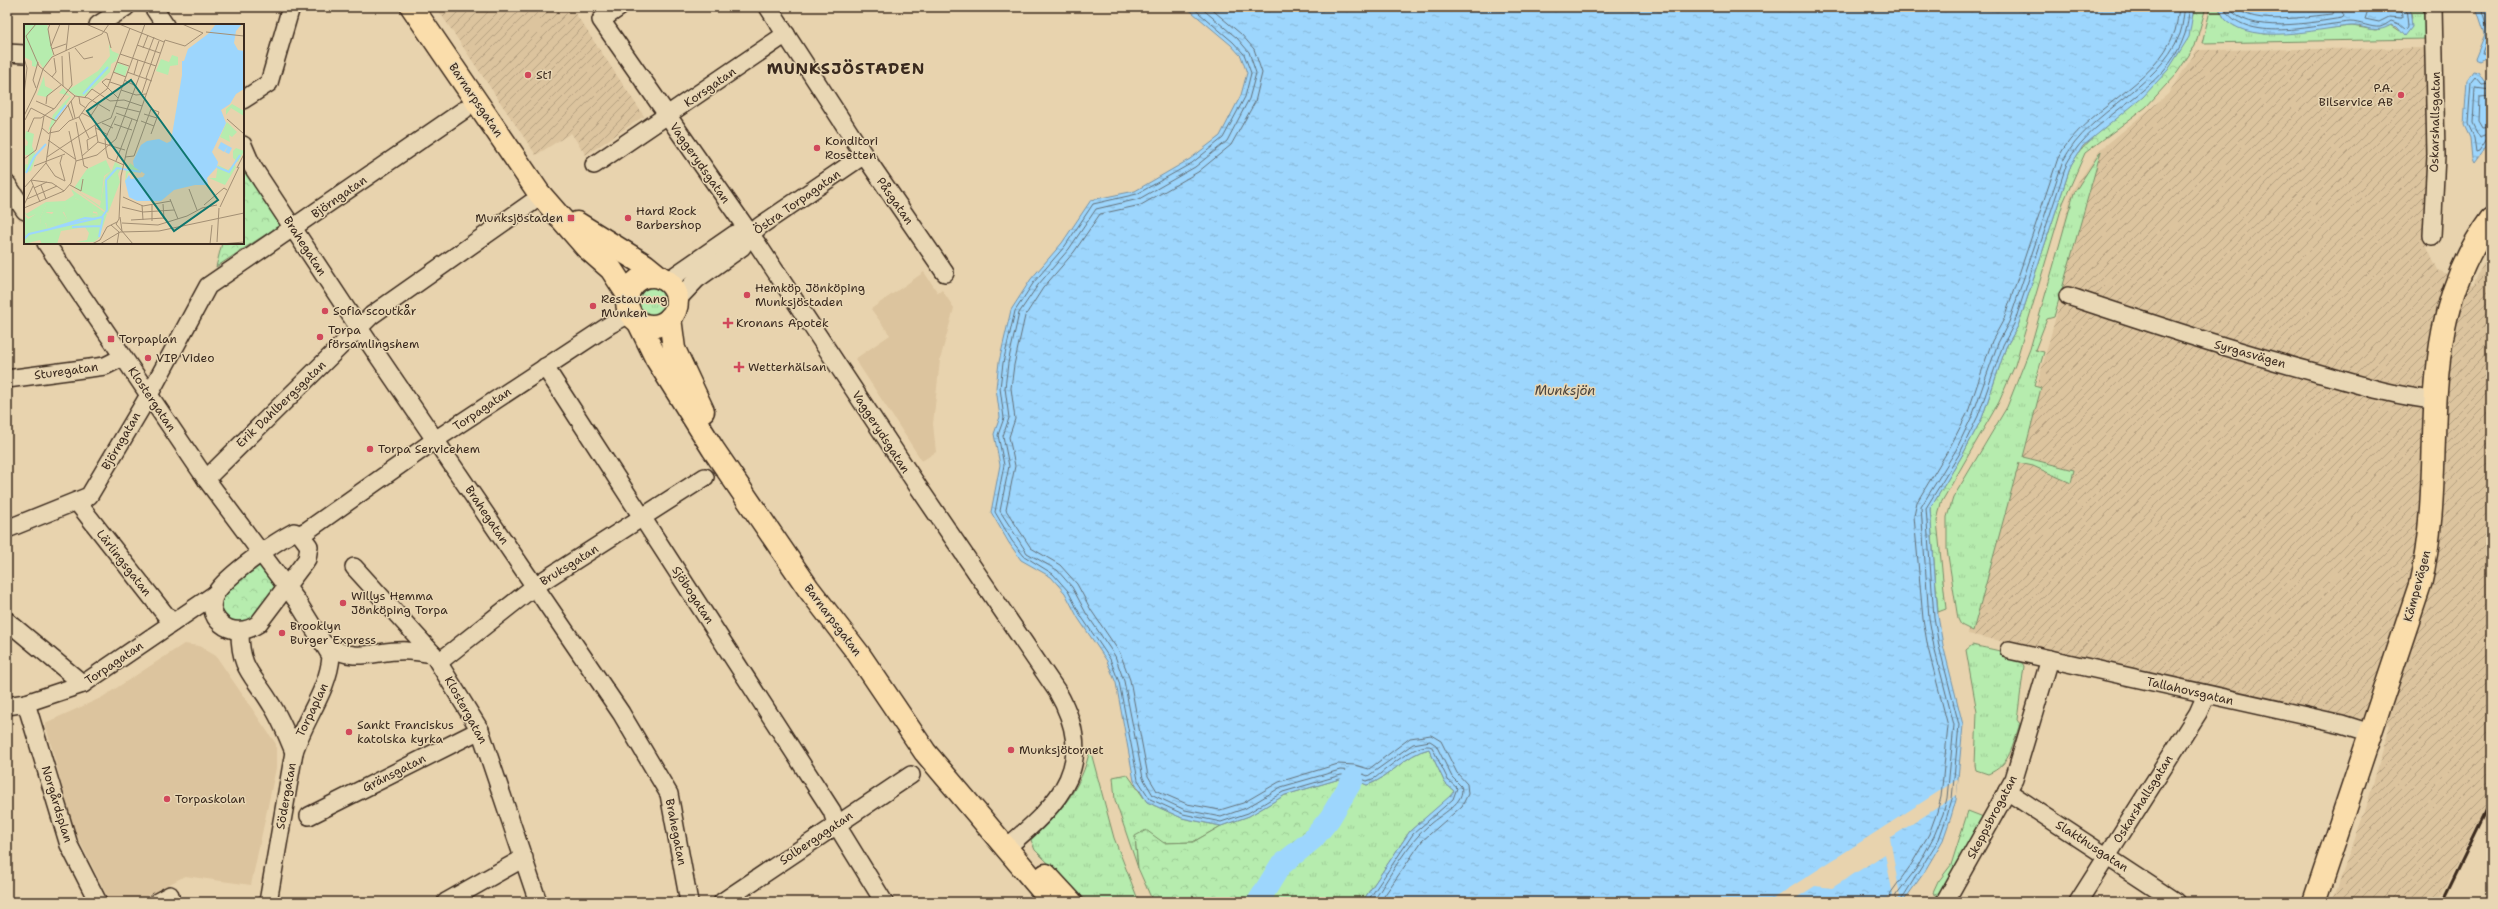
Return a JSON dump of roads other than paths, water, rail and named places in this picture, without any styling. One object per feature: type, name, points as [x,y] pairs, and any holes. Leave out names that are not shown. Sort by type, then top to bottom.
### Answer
[{"type":"main road","name":"Barnarpsgatan","points":[[412,7],[535,198],[611,269],[656,358],[713,449],[808,588],[858,653],[925,752],[1010,844],[1071,902]]},
{"type":"main road","name":"Barnarpsgatan","points":[[535,198],[601,240],[645,265],[664,279]]},
{"type":"main road","name":"Kämpevägen","points":[[2314,902],[2420,585],[2427,556],[2431,521],[2434,400],[2437,359],[2448,305],[2464,264],[2491,219]]},
{"type":"main road","points":[[649,276],[664,279],[674,289],[673,309],[654,325],[632,310],[632,287],[641,279],[649,276]]},
{"type":"main road","name":"Barnarpsgatan","points":[[673,309],[674,349],[703,410],[733,458],[816,583],[865,648],[947,767],[1010,844],[1052,902]]},
{"type":"street","points":[[100,24],[126,7]]},
{"type":"street","points":[[153,7],[164,24]]},
{"type":"street","points":[[244,99],[269,83],[291,7]]},
{"type":"street","name":"Vaggerydsgatan","points":[[620,7],[602,20],[667,117],[750,234],[919,488],[1057,691],[1069,712],[1075,747],[1073,763],[1067,782],[1054,804],[1010,844]]},
{"type":"street","name":"Påsgatan","points":[[768,7],[864,155],[945,273]]},
{"type":"street","name":"Oskarshallsgatan","points":[[2432,236],[2436,155],[2436,46],[2433,7]]},
{"type":"street","name":"Korsgatan","points":[[594,165],[667,117],[786,34]]},
{"type":"street","points":[[7,53],[24,54]]},
{"type":"street","name":"Björngatan","points":[[7,530],[89,496],[149,395],[208,286],[464,110]]},
{"type":"street","name":"Brahegatan","points":[[244,147],[252,166],[359,328],[621,713],[669,794],[689,902]]},
{"type":"street","name":"Östra Torpagatan","points":[[673,309],[697,279],[742,247],[750,234],[864,155]]},
{"type":"street","points":[[7,184],[24,210]]},
{"type":"street","name":"Erik Dahlbergsgatan","points":[[206,479],[372,315],[535,198]]},
{"type":"street","name":"Östra Torpagatan","points":[[664,279],[735,234],[750,234]]},
{"type":"street","name":"Klostergatan","points":[[47,244],[206,479],[261,552]]},
{"type":"street","name":"Syrgasvägen","points":[[2068,296],[2234,351],[2410,398],[2434,400]]},
{"type":"street","name":"Torpagatan","points":[[300,534],[308,530],[435,440],[632,310]]},
{"type":"street","name":"Sturegatan","points":[[7,379],[106,366],[124,357]]},
{"type":"street","name":"Sjöbogatan","points":[[545,368],[832,811],[836,824],[884,902]]},
{"type":"street","name":"Bruksgatan","points":[[436,658],[535,586],[705,478]]},
{"type":"street","name":"Lärlingsgatan","points":[[77,502],[172,623]]},
{"type":"street","name":"Torpagatan","points":[[307,559],[336,509]]},
{"type":"street","points":[[294,532],[300,534],[309,546],[307,559],[258,624],[249,630],[240,632],[228,629],[219,623],[213,603],[215,594],[223,584],[261,552],[294,532]]},
{"type":"street","name":"Torpaplan","points":[[261,552],[326,645],[331,656],[326,682],[301,729],[294,752]]},
{"type":"street","name":"Klostergatan","points":[[354,567],[436,658],[480,730],[538,902]]},
{"type":"street","name":"Torpagatan","points":[[7,706],[26,703],[83,684],[215,594]]},
{"type":"street","points":[[190,610],[215,613]]},
{"type":"street","points":[[7,621],[83,684]]},
{"type":"street","name":"Södergatan","points":[[240,632],[240,652],[244,667],[273,707],[294,752],[268,902]]},
{"type":"street","name":"Torpaplan","points":[[326,645],[340,654],[354,656],[407,650],[436,658]]},
{"type":"street","name":"Tallahovsgatan","points":[[2009,650],[2342,724],[2371,733]]},
{"type":"street","name":"Skeppsbrogatan","points":[[1945,902],[2014,779],[2050,659]]},
{"type":"street","name":"Oskarshallsgatan","points":[[2078,902],[2198,713],[2206,695]]},
{"type":"street","name":"Norgårdsplan","points":[[26,703],[69,845],[98,902]]},
{"type":"street","name":"Gränsgatan","points":[[309,816],[480,730]]},
{"type":"street","name":"Solbergagatan","points":[[722,902],[911,775]]},
{"type":"street","name":"Slakthusgatan","points":[[2007,791],[2176,902]]},
{"type":"street","points":[[446,902],[524,858]]},
{"type":"water","name":"Munksjön","points":[[1186,7],[2194,7],[2189,37],[2168,70],[2143,97],[2083,146],[2071,165],[2018,326],[2006,347],[1982,418],[1963,454],[1930,509],[1938,616],[1943,645],[1963,725],[1956,800],[1951,817],[1943,840],[1923,874],[1903,902],[1362,902],[1410,831],[1454,791],[1445,783],[1429,749],[1412,756],[1383,777],[1367,785],[1353,779],[1343,778],[1285,795],[1249,816],[1221,826],[1182,818],[1147,802],[1134,781],[1116,683],[1107,661],[1078,618],[1065,593],[1051,577],[1021,560],[991,512],[1000,465],[994,434],[1000,417],[996,388],[999,362],[1011,310],[1031,279],[1062,243],[1091,200],[1135,191],[1190,159],[1220,136],[1241,95],[1247,73],[1241,56],[1231,45]]},
{"type":"water","points":[[2218,7],[2347,7],[2353,11],[2361,7],[2410,7],[2412,27],[2405,36],[2397,27],[2391,25],[2380,29],[2350,26],[2286,34],[2269,34],[2238,28],[2226,20]]},
{"type":"water","points":[[2476,7],[2491,7],[2491,61],[2488,57],[2480,61],[2475,59],[2485,34]]},
{"type":"water","points":[[2491,65],[2491,140],[2474,163],[2472,159],[2470,138],[2464,125],[2467,80],[2473,71],[2478,72],[2484,81],[2488,82]]},
{"type":"waterway","points":[[1258,902],[1280,866],[1313,839],[1330,818],[1353,779]]},
{"type":"railway","points":[[2442,902],[2491,801]]},
{"type":"place","name":"St1","points":[[528,75]]},
{"type":"place","name":"P.A. Bilservice AB","points":[[2401,95]]},
{"type":"place","name":"Konditori Rosetten","points":[[817,148]]},
{"type":"place","name":"Munksjöstaden","points":[[571,218]]},
{"type":"place","name":"Hard Rock Barbershop","points":[[628,218]]},
{"type":"place","name":"Hemköp Jönköping Munksjöstaden","points":[[747,295]]},
{"type":"place","name":"Restaurang Munken","points":[[593,306]]},
{"type":"place","name":"Sofia scoutkår","points":[[325,311]]},
{"type":"place","name":"Kronans Apotek","points":[[728,323]]},
{"type":"place","name":"Torpa församlingshem","points":[[320,337]]},
{"type":"place","name":"Torpaplan","points":[[111,339]]},
{"type":"place","name":"VIP Video","points":[[148,358]]},
{"type":"place","name":"Wetterhälsan","points":[[739,367]]},
{"type":"place","name":"Torpa Servicehem","points":[[370,449]]},
{"type":"place","name":"Willys Hemma Jönköping Torpa","points":[[343,603]]},
{"type":"place","name":"Brooklyn Burger Express","points":[[282,633]]},
{"type":"place","name":"Sankt Franciskus katolska kyrka","points":[[349,732]]},
{"type":"place","name":"Munksjötornet","points":[[1011,750]]},
{"type":"place","name":"Torpaskolan","points":[[167,799]]},
{"type":"district","name":"MUNKSJÖSTADEN","points":[[846,68]]}]
